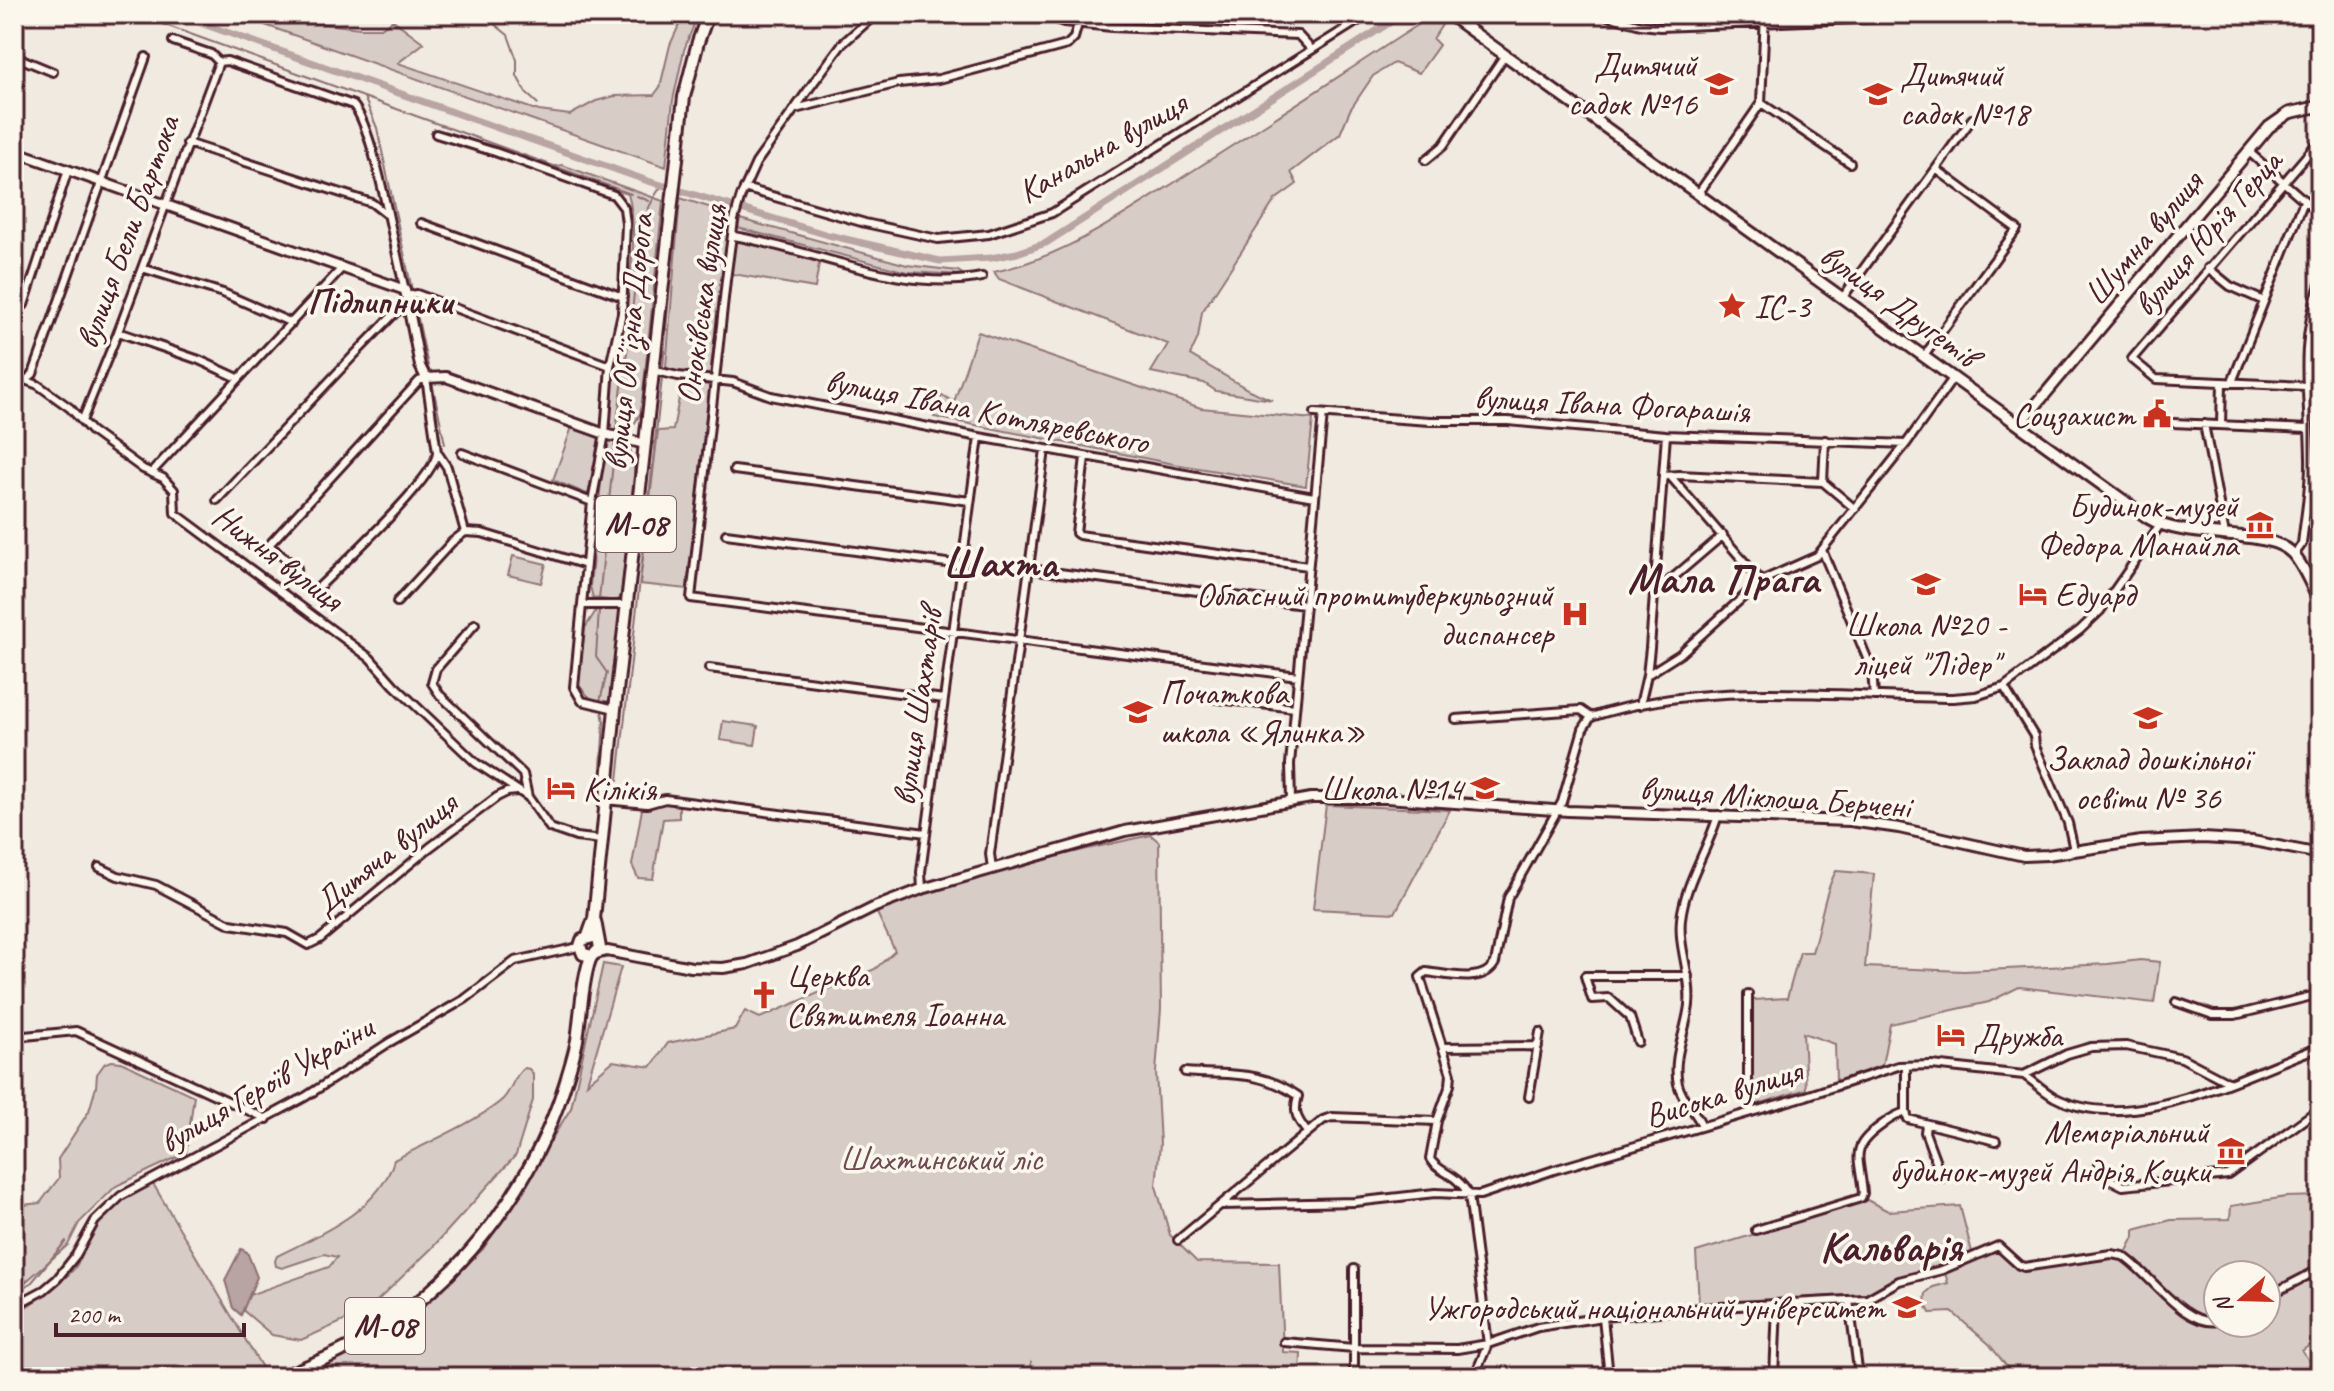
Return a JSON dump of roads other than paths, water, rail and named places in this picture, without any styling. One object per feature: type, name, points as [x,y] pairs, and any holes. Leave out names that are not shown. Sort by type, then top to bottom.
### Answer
[{"type":"highway","name":"вулиця Обʼїзна Дорога","points":[[281,1377],[353,1345],[390,1323],[422,1297],[479,1239],[523,1178],[553,1117],[569,1071],[591,948],[684,97],[708,14]]},
{"type":"main road","name":"вулиця Другетів","points":[[1448,14],[2160,525],[2184,531],[2272,541],[2294,555]]},
{"type":"main road","name":"Шумна вулиця","points":[[2020,424],[2269,127],[2297,110],[2320,106]]},
{"type":"main road","points":[[2294,555],[2320,604]]},
{"type":"street","name":"Оноківська вулиця","points":[[876,14],[842,44],[756,163],[734,220],[691,598],[953,632]]},
{"type":"street","points":[[1041,14],[1078,24],[1298,35],[1311,49]]},
{"type":"street","name":"Канальна вулиця","points":[[743,192],[919,236],[951,239],[989,234],[1052,213],[1369,14]]},
{"type":"street","points":[[1464,25],[1473,14]]},
{"type":"street","points":[[1600,14],[1660,27],[1982,14]]},
{"type":"street","points":[[1698,194],[1761,103],[1765,14]]},
{"type":"street","points":[[795,109],[899,83],[939,79],[1067,45],[1074,38],[1078,24]]},
{"type":"street","points":[[173,41],[211,54],[219,62],[227,61],[353,105],[363,117],[407,297],[420,366],[426,378],[437,460],[414,489],[318,588]]},
{"type":"street","points":[[1426,160],[1443,146],[1505,55]]},
{"type":"street","points":[[14,56],[53,72]]},
{"type":"street","points":[[26,380],[33,374],[146,57]]},
{"type":"street","name":"вулиця Бели Бартока","points":[[82,421],[219,62]]},
{"type":"street","points":[[811,86],[818,102]]},
{"type":"street","points":[[1761,103],[1850,163]]},
{"type":"street","points":[[1843,297],[1972,119]]},
{"type":"street","points":[[436,134],[607,192],[621,202],[626,224],[622,313],[610,366],[605,434],[592,502],[575,692],[582,701],[615,709]]},
{"type":"street","name":"вулиця Юрія Герца","points":[[2222,382],[2156,379],[2132,359],[2320,140]]},
{"type":"street","points":[[187,143],[372,203],[387,216]]},
{"type":"street","points":[[14,151],[341,269],[407,297]]},
{"type":"street","points":[[2249,152],[2320,214]]},
{"type":"street","points":[[1924,356],[2017,229],[1936,169]]},
{"type":"street","points":[[14,309],[24,305],[68,170]]},
{"type":"street","points":[[2232,382],[2304,201]]},
{"type":"street","points":[[421,223],[623,297]]},
{"type":"street","points":[[734,236],[904,278],[962,281],[982,277]]},
{"type":"street","points":[[142,268],[223,293],[292,323]]},
{"type":"street","points":[[2208,268],[2230,286],[2264,301]]},
{"type":"street","points":[[152,472],[341,269]]},
{"type":"street","points":[[2294,555],[2302,544],[2310,460],[2306,386],[2309,323],[2320,284]]},
{"type":"street","points":[[217,500],[407,297],[417,294],[610,366]]},
{"type":"street","points":[[2309,323],[2320,324]]},
{"type":"street","points":[[118,332],[186,355],[238,378]]},
{"type":"street","name":"вулиця Івана Котляревського","points":[[652,370],[714,379],[771,396],[1045,450],[1314,497]]},
{"type":"street","name":"Нижня вулиця","points":[[14,376],[38,385],[143,469],[160,475],[174,490],[175,513],[370,658],[476,763],[517,791]]},
{"type":"street","points":[[297,568],[269,545],[419,381],[426,378],[446,377],[605,434],[645,444]]},
{"type":"street","points":[[1647,675],[1680,654],[1761,581],[1807,562],[1822,550],[1906,444],[1954,377]]},
{"type":"street","points":[[2221,425],[2222,382],[2306,386]]},
{"type":"street","name":"вулиця Івана Фогарашія","points":[[1314,497],[1319,413],[1430,421],[1508,421],[1666,435],[1906,444]]},
{"type":"street","points":[[2150,422],[2308,429]]},
{"type":"street","points":[[2204,424],[2225,535]]},
{"type":"street","points":[[1640,705],[1647,675],[1668,476],[1666,435]]},
{"type":"street","name":"вулиця Шахтарів","points":[[922,889],[921,872],[979,437]]},
{"type":"street","points":[[1823,482],[1825,440]]},
{"type":"street","points":[[992,868],[990,854],[1045,450]]},
{"type":"street","points":[[437,452],[447,467],[465,532]]},
{"type":"street","points":[[462,453],[592,502]]},
{"type":"street","points":[[1085,457],[1076,533],[1079,535],[1308,566]]},
{"type":"street","points":[[2310,460],[2320,460]]},
{"type":"street","points":[[734,470],[970,501]]},
{"type":"street","points":[[1668,476],[1823,482],[1855,509]]},
{"type":"street","points":[[1668,476],[1761,581]]},
{"type":"street","points":[[1291,801],[1289,782],[1314,497]]},
{"type":"street","points":[[1474,1377],[1488,1344],[1469,1195],[1461,1181],[1433,1165],[1430,1159],[1451,1074],[1420,977],[1421,973],[1480,976],[1492,969],[1508,898],[1557,810],[1583,729],[1591,717],[1683,696],[1727,693],[1968,698],[2004,687],[2089,623],[2160,525]]},
{"type":"street","points":[[397,602],[465,532],[482,533],[586,565]]},
{"type":"street","points":[[726,534],[962,565]]},
{"type":"street","points":[[1654,594],[1723,535]]},
{"type":"street","points":[[1822,550],[1872,670],[1874,696]]},
{"type":"street","points":[[1029,569],[1304,605]]},
{"type":"street","points":[[583,605],[627,605]]},
{"type":"street","points":[[475,624],[436,669],[432,683],[440,695],[523,774],[528,797],[554,831],[602,840]]},
{"type":"street","points":[[953,632],[1298,676]]},
{"type":"street","points":[[709,668],[944,699]]},
{"type":"street","points":[[2004,687],[2034,736],[2035,746],[2068,823],[2074,850]]},
{"type":"street","points":[[1202,697],[1295,708]]},
{"type":"street","points":[[1456,719],[1581,710],[1591,717]]},
{"type":"street","points":[[517,791],[528,797]]},
{"type":"street","name":"Дитяча вулиця","points":[[99,867],[118,876],[156,885],[230,924],[287,933],[308,945],[320,939],[429,848],[497,797],[517,791]]},
{"type":"street","name":"вулиця Міклоша Берчені","points":[[591,948],[691,967],[734,967],[773,956],[875,907],[922,889],[1125,831],[1291,801],[1349,796],[1557,810],[1850,821],[1925,833],[2014,855],[2042,855],[2141,841],[2203,838],[2253,841],[2320,854]]},
{"type":"street","points":[[605,800],[647,804],[665,799],[926,833]]},
{"type":"street","points":[[1702,1126],[1682,1096],[1677,1081],[1677,1057],[1689,1001],[1681,939],[1683,907],[1718,815]]},
{"type":"street","name":"вулиця Героїв України","points":[[14,1306],[44,1290],[57,1279],[76,1255],[95,1221],[121,1196],[267,1119],[465,999],[515,961],[544,952],[591,948]]},
{"type":"street","points":[[1638,1042],[1630,1017],[1609,998],[1592,999],[1585,976],[1688,976]]},
{"type":"street","points":[[1748,994],[1748,1088],[1752,1112]]},
{"type":"street","points":[[2176,1002],[2213,1015],[2235,1015],[2320,994]]},
{"type":"street","points":[[14,1037],[76,1031],[267,1119]]},
{"type":"street","points":[[1529,1097],[1540,1032]]},
{"type":"street","points":[[2024,1075],[2067,1054],[2091,1047],[2117,1045],[2160,1051],[2182,1058],[2228,1082]]},
{"type":"street","points":[[1443,1047],[1538,1046]]},
{"type":"street","points":[[2024,1075],[2060,1099],[2091,1108],[2148,1107],[2184,1100],[2320,1047]]},
{"type":"street","name":"Висока вулиця","points":[[1222,1205],[1355,1202],[1435,1193],[1480,1195],[1898,1066],[1932,1065],[2024,1075]]},
{"type":"street","points":[[1906,1066],[1908,1119],[1996,1141]]},
{"type":"street","points":[[1185,1072],[1213,1075],[1234,1072],[1282,1085],[1298,1096],[1294,1110],[1307,1132]]},
{"type":"street","points":[[2099,1164],[2103,1176],[2123,1186],[2228,1175],[2320,1108]]},
{"type":"street","points":[[1756,1230],[1861,1198],[1858,1147],[1863,1138],[1897,1114],[1906,1112]]},
{"type":"street","points":[[1178,1240],[1323,1120],[1332,1117],[1437,1121]]},
{"type":"street","points":[[1926,1125],[1925,1132],[1942,1178]]},
{"type":"street","points":[[1284,1342],[1354,1348],[1457,1349],[1488,1344],[1538,1327],[1603,1317],[1867,1299],[1899,1281],[1932,1273],[1998,1246],[2024,1267],[2118,1254],[2130,1260],[2189,1316],[2202,1321]]},
{"type":"street","points":[[1354,1269],[1354,1377]]},
{"type":"street","points":[[2282,1289],[2320,1269]]},
{"type":"street","points":[[2312,1273],[2320,1286]]},
{"type":"street","points":[[1849,1301],[1859,1377]]},
{"type":"street","points":[[1774,1377],[1777,1305]]},
{"type":"street","points":[[1603,1317],[1609,1377]]},
{"type":"waterway","points":[[135,14],[631,194]]},
{"type":"waterway","points":[[175,14],[648,181],[828,235],[940,261],[991,258],[1046,243],[1403,14]]},
{"type":"waterway","points":[[482,14],[508,35],[517,60],[517,76],[526,93],[538,104]]},
{"type":"waterway","points":[[364,97],[377,128],[412,290]]},
{"type":"waterway","points":[[616,432],[639,241],[647,213],[662,185]]},
{"type":"waterway","points":[[637,196],[649,201]]},
{"type":"waterway","points":[[663,367],[670,282]]},
{"type":"waterway","points":[[414,300],[429,371]]},
{"type":"waterway","points":[[618,780],[662,378]]},
{"type":"waterway","points":[[432,382],[445,444]]},
{"type":"waterway","points":[[599,600],[615,443]]},
{"type":"waterway","points":[[599,610],[596,657],[607,673],[600,701]]},
{"type":"waterway","points":[[601,768],[602,712]]},
{"type":"waterway","points":[[14,1293],[32,1282],[66,1241]]},
{"type":"waterway","points":[[1031,1362],[1032,1377]]},
{"type":"place","name":"Дитячий садок №16","points":[[1719,84]]},
{"type":"place","name":"Дитячий садок №18","points":[[1878,94]]},
{"type":"place","name":"ІС-3","points":[[1732,306]]},
{"type":"place","name":"Соцзахист","points":[[2157,414]]},
{"type":"place","name":"Будинок-музей Федора Манайла","points":[[2260,525]]},
{"type":"place","name":"Школа №20 - ліцей \"Лідер\"","points":[[1926,584]]},
{"type":"place","name":"Едуард","points":[[2033,594]]},
{"type":"place","name":"Обласний протитуберкульозний диспансер","points":[[1575,614]]},
{"type":"place","name":"Початкова школа «Ялинка»","points":[[1138,712]]},
{"type":"place","name":"Заклад дошкільної освіти № 36","points":[[2148,718]]},
{"type":"place","name":"Кілікія","points":[[561,788]]},
{"type":"place","name":"Школа №14","points":[[1485,788]]},
{"type":"place","name":"Церква Святителя Іоанна","points":[[764,995]]},
{"type":"place","name":"Дружба","points":[[1951,1035]]},
{"type":"place","name":"Меморіальний будинок-музей Андрія Коцки","points":[[2231,1151]]},
{"type":"place","name":"Ужгородський національний університет","points":[[1907,1307]]},
{"type":"district","name":"Підлипники","points":[[380,301]]},
{"type":"district","name":"Шахта","points":[[1000,563]]},
{"type":"district","name":"Мала Прага","points":[[1723,579]]},
{"type":"district","name":"Кальварія","points":[[1891,1247]]},
{"type":"park label","name":"Шахтинський ліс","points":[[941,1158]]}]
